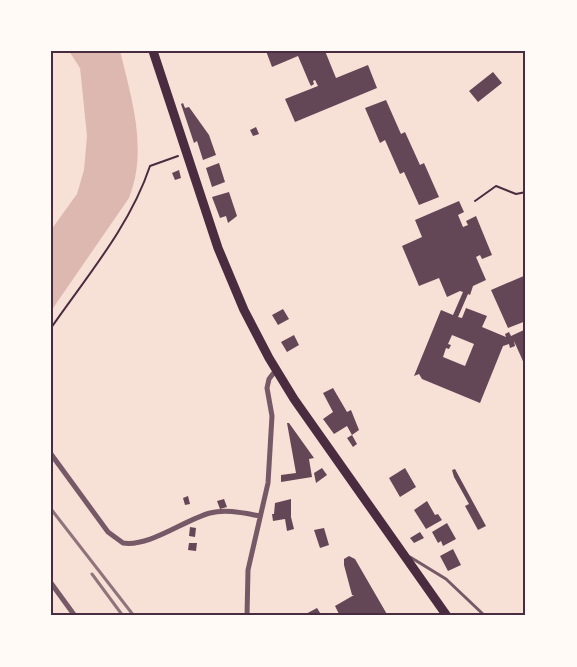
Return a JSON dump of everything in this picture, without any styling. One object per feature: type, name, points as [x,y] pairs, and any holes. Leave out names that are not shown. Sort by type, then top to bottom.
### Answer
[{"type":"main road","points":[[153,51],[218,248],[244,310],[276,370],[447,616]]},
{"type":"street","points":[[247,616],[248,570],[268,483],[272,416],[267,388],[269,378],[276,370]]},
{"type":"street","points":[[51,454],[108,532],[123,543],[138,542],[211,513],[237,512],[260,516]]},
{"type":"street","points":[[51,583],[75,616]]},
{"type":"lane","points":[[401,552],[446,579],[485,616]]},
{"type":"path","points":[[51,328],[122,226],[140,194],[150,166],[187,153]]},
{"type":"path","points":[[476,201],[496,186],[516,194],[526,192]]},
{"type":"shaded area","points":[[69,51],[120,51],[136,125],[138,143],[137,162],[135,180],[129,198],[51,311],[51,230],[77,194],[84,170],[87,136],[80,68]]},
{"type":"building","points":[[266,51],[325,51],[336,78],[368,65],[377,88],[295,122],[285,99],[318,86],[315,80],[311,86],[298,56],[272,67]]},
{"type":"building","points":[[493,72],[502,83],[478,102],[469,91]]},
{"type":"building","points":[[386,100],[401,134],[405,132],[420,165],[424,163],[439,197],[419,205],[404,172],[400,174],[385,140],[380,143],[365,108]]},
{"type":"building","points":[[183,103],[185,108],[189,107],[209,135],[216,155],[203,160],[197,141],[194,143],[181,104]]},
{"type":"building","points":[[256,127],[259,134],[253,136],[250,130]]},
{"type":"building","points":[[219,163],[225,182],[212,187],[206,168]]},
{"type":"building","points":[[179,170],[181,178],[175,180],[172,173]]},
{"type":"building","points":[[229,192],[237,216],[228,223],[226,216],[220,218],[212,197]]},
{"type":"building","points":[[459,201],[464,212],[458,215],[463,227],[468,225],[466,221],[476,216],[492,255],[482,259],[480,255],[476,257],[486,280],[473,286],[458,317],[462,318],[466,308],[487,316],[482,327],[506,337],[505,334],[509,332],[511,336],[526,329],[526,368],[514,341],[515,346],[510,348],[509,344],[503,346],[480,403],[422,379],[419,374],[414,376],[441,310],[453,315],[463,292],[460,291],[447,297],[439,278],[419,286],[402,246],[422,237],[415,220]],"holes":[[[452,335],[474,344],[465,366],[443,357],[446,348],[449,349],[451,345],[448,344]]]},
{"type":"building","points":[[526,275],[526,321],[508,328],[491,290]]},
{"type":"building","points":[[283,309],[289,319],[278,325],[272,315]]},
{"type":"building","points":[[294,335],[299,345],[287,352],[281,342]]},
{"type":"building","points":[[333,388],[347,412],[351,410],[359,430],[352,435],[347,426],[334,434],[323,419],[333,412],[323,393]]},
{"type":"building","points":[[287,423],[289,423],[314,458],[309,459],[312,477],[281,482],[281,475],[296,473]]},
{"type":"building","points":[[352,435],[357,444],[353,447],[347,438]]},
{"type":"building","points":[[322,468],[327,475],[316,483],[314,473]]},
{"type":"building","points":[[405,468],[416,487],[400,497],[389,478]]},
{"type":"building","points":[[455,469],[486,526],[478,530],[465,506],[469,504],[454,477],[452,470]]},
{"type":"building","points":[[188,496],[190,504],[185,505],[183,498]]},
{"type":"building","points":[[224,499],[227,507],[220,509],[217,501]]},
{"type":"building","points":[[291,499],[291,517],[294,529],[287,531],[285,519],[273,521],[272,514],[274,514],[275,503]]},
{"type":"building","points":[[427,501],[435,515],[438,514],[442,520],[426,529],[414,510]]},
{"type":"building","points":[[447,523],[456,539],[443,546],[441,541],[438,543],[432,532]]},
{"type":"building","points":[[190,527],[196,528],[195,537],[189,536]]},
{"type":"building","points":[[324,528],[329,545],[320,548],[314,530]]},
{"type":"building","points":[[420,532],[424,538],[414,543],[410,538]]},
{"type":"building","points":[[189,543],[197,543],[196,551],[188,550]]},
{"type":"building","points":[[453,549],[461,565],[448,571],[440,556]]},
{"type":"building","points":[[349,556],[355,559],[388,616],[340,616],[335,606],[354,595],[352,595],[344,565],[344,559]]},
{"type":"building","points":[[317,608],[322,616],[302,616]]},
{"type":"railway","points":[[51,509],[134,616]]},
{"type":"railway","points":[[92,574],[123,616]]}]
